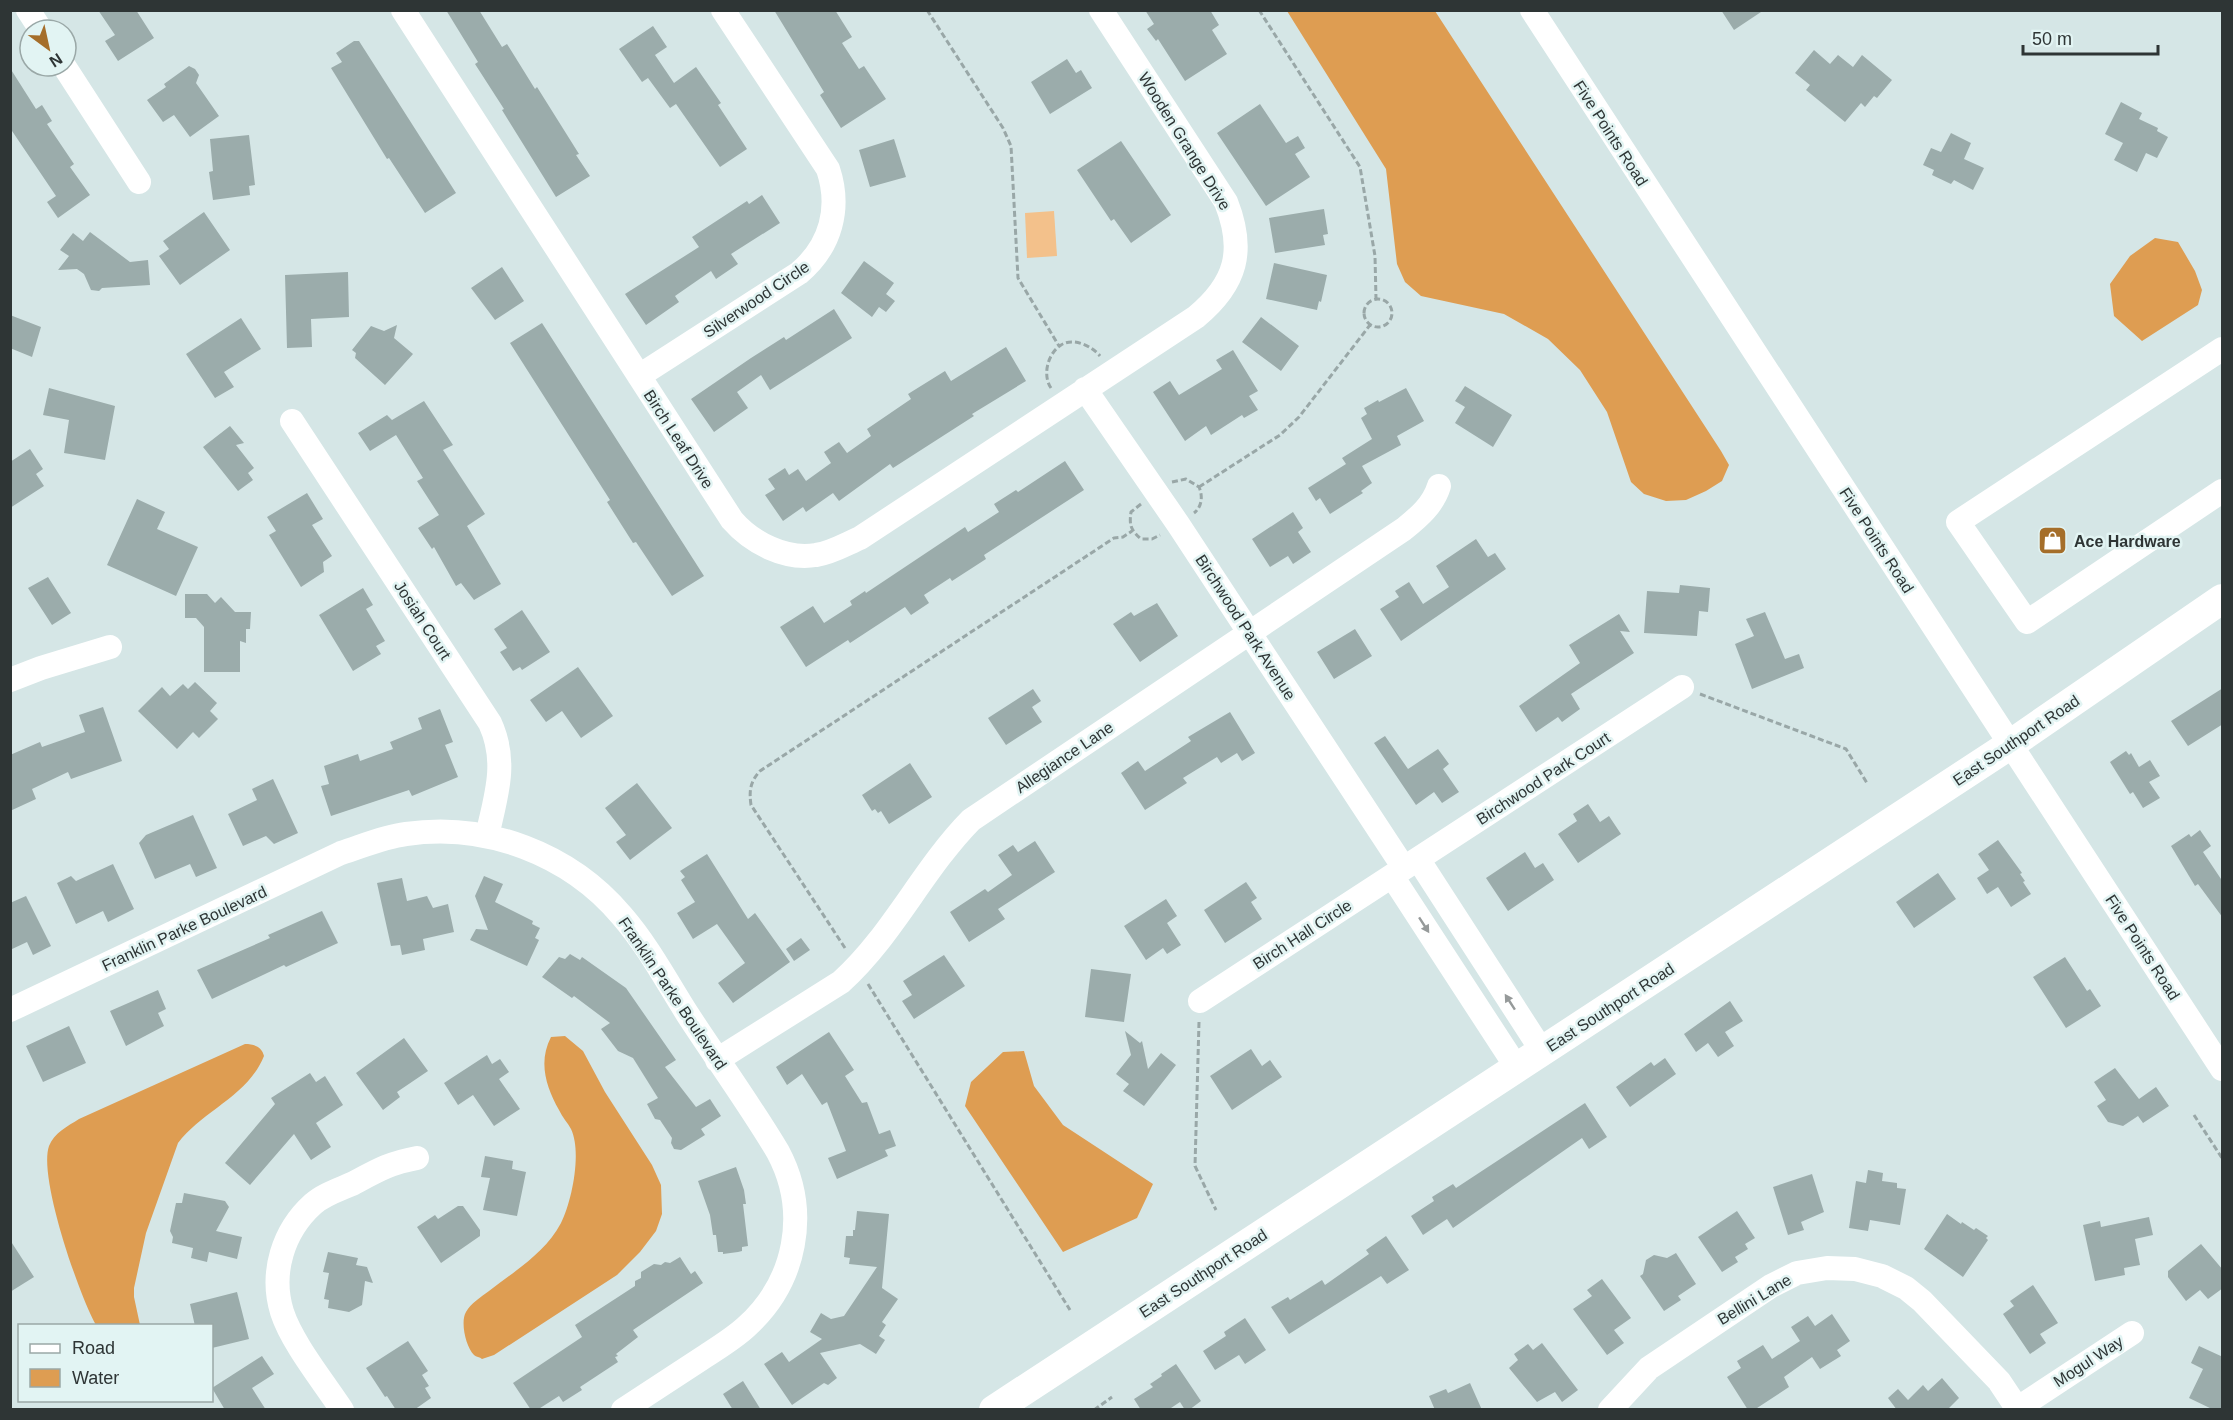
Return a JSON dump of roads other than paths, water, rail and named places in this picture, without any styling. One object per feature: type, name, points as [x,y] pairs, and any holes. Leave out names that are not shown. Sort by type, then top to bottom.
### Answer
[{"type":"main road","name":"East Southport Road","points":[[994,1410],[2011,744],[2223,599]]},
{"type":"street","name":"Birch Leaf Drive","points":[[403,10],[739,528],[764,546],[782,553],[801,556],[817,555],[860,538],[1085,389]]},
{"type":"street","name":"Silverwood Circle","points":[[639,375],[800,273],[819,251],[829,233],[834,216],[833,184],[828,169],[723,10]]},
{"type":"street","name":"Wooden Grange Drive","points":[[1085,389],[1211,305],[1229,277],[1234,264],[1236,240],[1235,229],[1226,202],[1101,10]]},
{"type":"street","name":"Five Points Road","points":[[1532,10],[2223,1069]]},
{"type":"street","points":[[72,78],[139,182]]},
{"type":"street","points":[[2223,349],[1958,522],[2027,622],[2223,491]]},
{"type":"street","name":"Birchwood Park Avenue","points":[[1085,389],[1250,632],[1405,868],[1542,1051]]},
{"type":"street","name":"Josiah Court","points":[[292,421],[490,723],[498,742],[501,763],[487,836]]},
{"type":"street","name":"Allegiance Lane","points":[[717,1060],[842,982],[851,974],[884,936],[956,836],[971,820],[1404,529],[1423,515],[1439,486]]},
{"type":"street","points":[[10,680],[110,647]]},
{"type":"street","name":"Birchwood Park Court","points":[[1405,868],[1682,687]]},
{"type":"street","name":"Franklin Parke Boulevard","points":[[10,1010],[341,853],[367,843],[431,831],[487,836],[512,842],[543,855],[579,875],[605,897],[635,932],[775,1146],[785,1165],[796,1209],[791,1257],[771,1300],[745,1328],[624,1410]]},
{"type":"street","name":"Birchwood Park Avenue","points":[[1405,868],[1517,1068]]},
{"type":"street","name":"Birch Hall Circle","points":[[1200,1001],[1405,868]]},
{"type":"street","points":[[342,1410],[291,1333],[282,1313],[278,1282],[279,1265],[284,1246],[295,1225],[314,1203],[392,1163],[417,1158]]},
{"type":"street","name":"Bellini Lane","points":[[1610,1410],[1649,1368],[1771,1286],[1797,1273],[1827,1268],[1855,1269],[1882,1276],[1906,1288],[1999,1381],[2016,1409]]},
{"type":"street","name":"Mogul Way","points":[[2016,1409],[2132,1333]]},
{"type":"water","points":[[1287,11],[1435,11],[1721,451],[1729,465],[1722,481],[1686,500],[1666,501],[1644,494],[1631,482],[1607,412],[1580,370],[1548,339],[1504,314],[1421,296],[1405,282],[1397,264],[1386,169]]},
{"type":"water","points":[[2155,238],[2178,242],[2195,271],[2202,290],[2198,305],[2142,341],[2114,316],[2110,284],[2130,256]]},
{"type":"water","points":[[565,1036],[583,1051],[605,1092],[652,1165],[661,1185],[662,1214],[656,1231],[640,1252],[617,1275],[494,1355],[482,1359],[474,1355],[466,1341],[464,1316],[466,1312],[476,1300],[529,1260],[547,1243],[561,1223],[569,1202],[576,1163],[574,1139],[571,1129],[550,1092],[544,1065],[551,1037]]},
{"type":"water","points":[[245,1044],[257,1047],[263,1053],[264,1056],[257,1070],[247,1082],[199,1122],[178,1143],[146,1233],[134,1288],[140,1324],[96,1324],[80,1289],[62,1236],[49,1183],[47,1161],[49,1146],[54,1137],[79,1119]]},
{"type":"water","points":[[1024,1051],[1034,1086],[1063,1125],[1153,1184],[1137,1218],[1063,1252],[965,1106],[971,1082],[1003,1052]]},
{"type":"place","name":"Ace Hardware","points":[[2053,541]]}]
